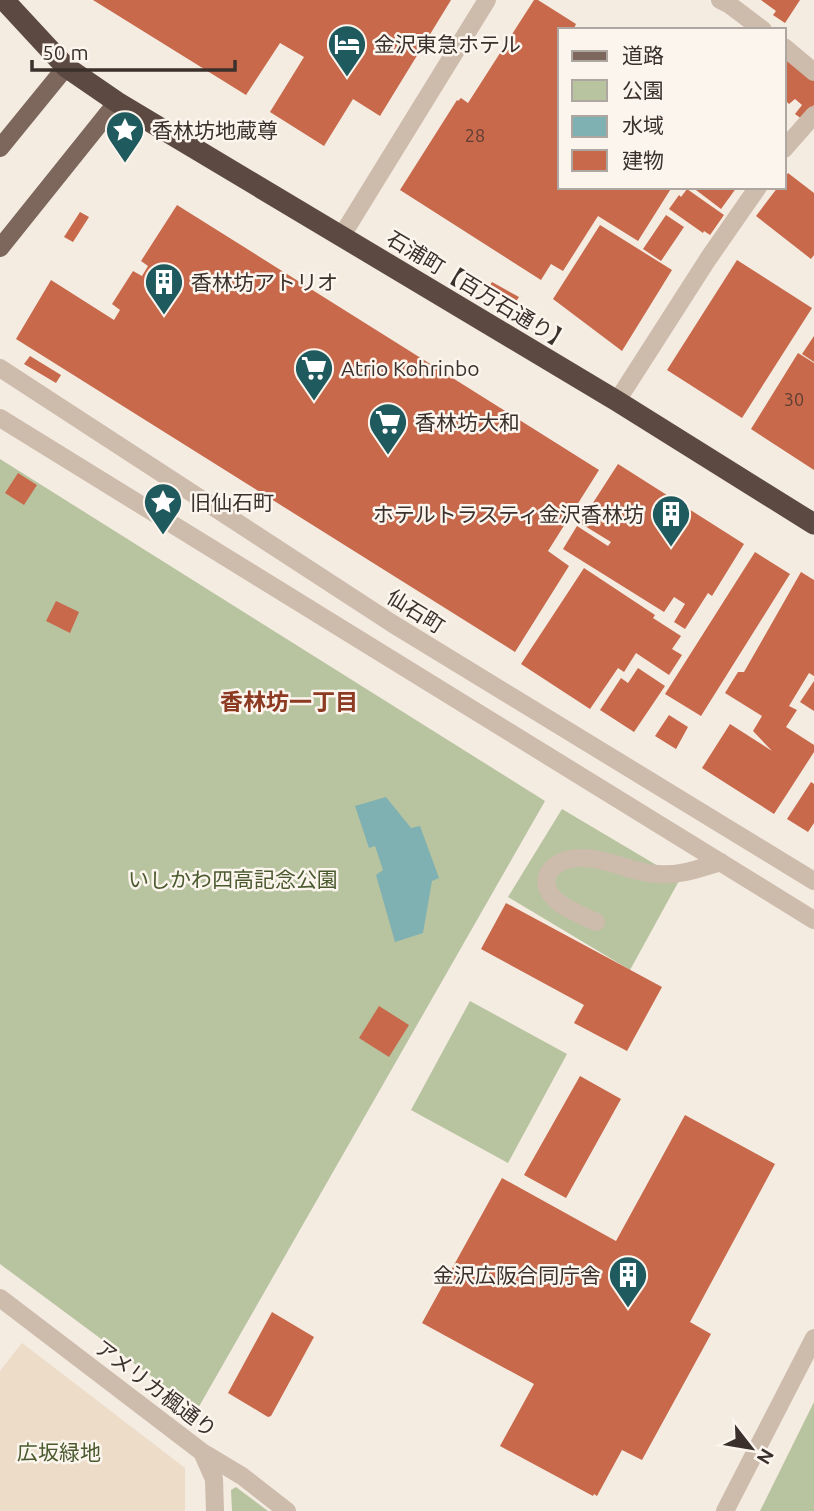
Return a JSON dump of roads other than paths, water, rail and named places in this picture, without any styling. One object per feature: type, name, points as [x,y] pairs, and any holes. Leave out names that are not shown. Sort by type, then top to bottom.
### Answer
[{"type":"highway","name":"石浦町【百万石通り】","points":[[4,0],[66,67],[117,102],[617,401],[814,524]]},
{"type":"main road","points":[[0,148],[66,67]]},
{"type":"main road","points":[[2,242],[117,102]]},
{"type":"street","points":[[341,237],[487,0]]},
{"type":"street","points":[[720,0],[760,28]]},
{"type":"street","points":[[786,49],[814,72]]},
{"type":"street","points":[[786,147],[814,115]]},
{"type":"street","points":[[617,401],[708,258],[757,189]]},
{"type":"street","name":"仙石町","points":[[0,368],[393,624],[814,881]]},
{"type":"street","points":[[0,418],[814,920]]},
{"type":"street","points":[[377,652],[393,624]]},
{"type":"street","points":[[662,825],[678,798]]},
{"type":"street","points":[[596,922],[567,908],[549,892],[547,873],[553,866],[578,858],[607,860],[658,874],[689,872],[721,862]]},
{"type":"street","name":"アメリカ楓通り","points":[[0,1298],[202,1452],[242,1476],[287,1511]]},
{"type":"street","points":[[725,1511],[814,1338]]},
{"type":"street","points":[[202,1452],[215,1479],[215,1511]]},
{"type":"water","points":[[386,797],[411,828],[420,826],[439,878],[432,881],[423,933],[395,942],[376,875],[383,870],[375,846],[369,848],[355,806]]},
{"type":"place","name":"金沢東急ホテル","points":[[347,78]]},
{"type":"place","name":"香林坊地蔵尊","points":[[125,164]]},
{"type":"place","name":"香林坊アトリオ","points":[[164,316]]},
{"type":"place","name":"Atrio Kohrinbo","points":[[314,402]]},
{"type":"place","name":"香林坊大和","points":[[388,456]]},
{"type":"place","name":"旧仙石町","points":[[163,536]]},
{"type":"place","name":"ホテルトラスティ金沢香林坊","points":[[671,548]]},
{"type":"place","name":"金沢広阪合同庁舎","points":[[628,1309]]},
{"type":"district","name":"香林坊一丁目","points":[[289,701]]},
{"type":"park label","name":"いしかわ四高記念公園","points":[[233,879]]},
{"type":"park label","name":"広坂緑地","points":[[59,1452]]}]
